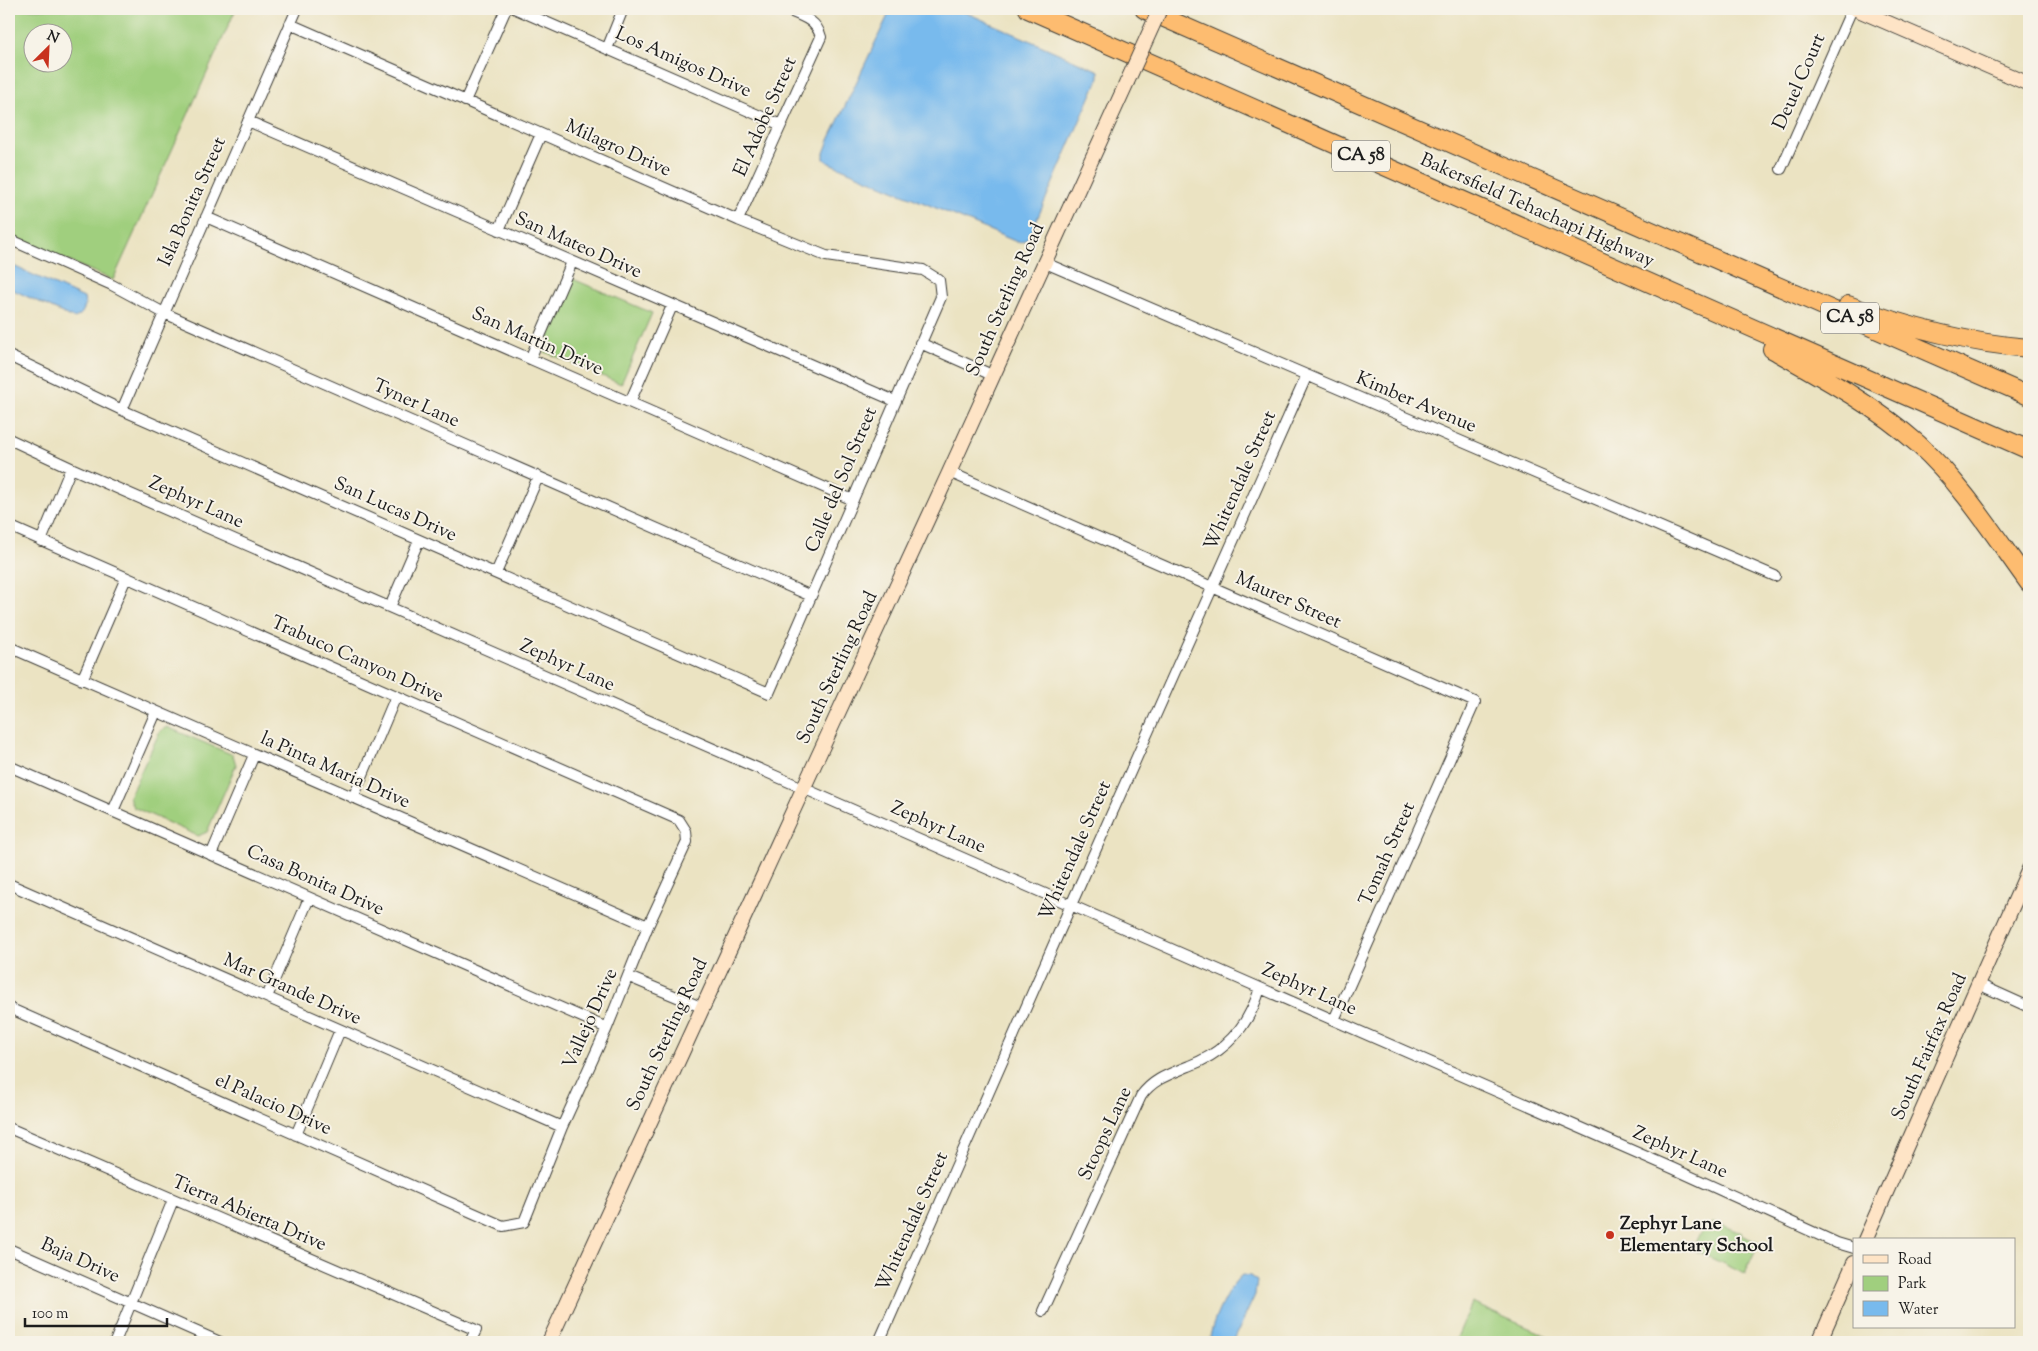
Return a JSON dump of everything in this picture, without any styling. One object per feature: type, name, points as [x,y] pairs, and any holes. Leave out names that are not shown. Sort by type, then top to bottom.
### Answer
[{"type":"highway","name":"Bakersfield Tehachapi Highway","points":[[1028,9],[1693,304],[2029,450]]},
{"type":"highway","name":"Bakersfield Tehachapi Highway","points":[[1144,9],[2029,396]]},
{"type":"highway","points":[[1671,240],[1868,313],[1914,327],[1985,342],[2029,348]]},
{"type":"highway","points":[[1693,304],[1846,391],[1895,425],[1918,444],[1960,488],[2029,583]]},
{"type":"street","name":"Isla Bonita Street","points":[[122,410],[297,9]]},
{"type":"street","points":[[466,101],[506,9]]},
{"type":"street","name":"Los Amigos Drive","points":[[516,9],[781,125]]},
{"type":"street","points":[[607,49],[623,9]]},
{"type":"street","name":"El Adobe Street","points":[[738,220],[821,37],[818,28],[810,20],[785,9]]},
{"type":"street","name":"South Sterling Road","points":[[549,1342],[1160,9]]},
{"type":"street","name":"Deuel Court","points":[[1781,169],[1852,9]]},
{"type":"street","points":[[1856,9],[2029,84]]},
{"type":"street","name":"Milagro Drive","points":[[290,24],[738,220],[826,256],[923,270],[939,280]]},
{"type":"street","name":"San Mateo Drive","points":[[248,121],[895,401]]},
{"type":"street","points":[[499,230],[542,134]]},
{"type":"street","name":"San Martin Drive","points":[[206,217],[854,500]]},
{"type":"street","name":"Tyner Lane","points":[[9,239],[112,285],[164,313],[812,596]]},
{"type":"street","points":[[530,358],[572,262]]},
{"type":"street","name":"Kimber Avenue","points":[[1043,262],[1775,576]]},
{"type":"street","name":"Calle del Sol Street","points":[[769,693],[941,297],[939,280]]},
{"type":"street","points":[[630,402],[672,306]]},
{"type":"street","points":[[920,343],[992,375]]},
{"type":"street","name":"San Lucas Drive","points":[[9,356],[122,410],[769,693]]},
{"type":"street","name":"Whitendale Street","points":[[879,1342],[1307,375]]},
{"type":"street","name":"Zephyr Lane","points":[[9,439],[71,468],[1672,1168],[1838,1243],[1853,1248]]},
{"type":"street","points":[[41,541],[71,468]]},
{"type":"street","name":"Maurer Street","points":[[949,472],[1475,702]]},
{"type":"street","points":[[496,573],[538,477]]},
{"type":"street","name":"Trabuco Canyon Drive","points":[[9,526],[679,820],[686,831]]},
{"type":"street","points":[[390,607],[419,540]]},
{"type":"street","points":[[82,680],[126,578]]},
{"type":"street","name":"la Pinta Maria Drive","points":[[9,647],[648,926]]},
{"type":"street","points":[[353,798],[396,696]]},
{"type":"street","name":"Tomah Street","points":[[1334,1020],[1475,702]]},
{"type":"street","points":[[113,811],[156,712]]},
{"type":"street","points":[[211,854],[254,755]]},
{"type":"street","name":"Casa Bonita Drive","points":[[9,766],[607,1028]]},
{"type":"street","name":"Vallejo Drive","points":[[524,1222],[562,1127],[629,977],[648,926],[687,842],[686,831]]},
{"type":"street","name":"South Fairfax Road","points":[[1866,1238],[2029,869]]},
{"type":"street","name":"Mar Grande Drive","points":[[9,884],[562,1127]]},
{"type":"street","points":[[267,997],[309,898]]},
{"type":"street","points":[[629,977],[701,1007]]},
{"type":"street","points":[[1978,984],[2029,1006]]},
{"type":"street","name":"Stoops Lane","points":[[1043,1311],[1141,1096],[1154,1081],[1205,1060],[1231,1041],[1250,1016],[1260,988]]},
{"type":"street","name":"el Palacio Drive","points":[[9,1008],[503,1226],[524,1222]]},
{"type":"street","points":[[296,1134],[340,1030]]},
{"type":"street","name":"Tierra Abierta Drive","points":[[9,1128],[476,1330],[470,1342]]},
{"type":"street","points":[[115,1342],[173,1200]]},
{"type":"street","name":"Baja Drive","points":[[9,1249],[220,1342]]},
{"type":"street","points":[[1819,1342],[1853,1265]]},
{"type":"green space","points":[[9,9],[236,9],[113,280],[9,236]]},
{"type":"green space","points":[[573,279],[652,313],[621,384],[543,351]]},
{"type":"green space","points":[[167,727],[233,755],[236,765],[207,832],[198,836],[133,807],[129,797],[160,731]]},
{"type":"green space","points":[[1713,1223],[1742,1233],[1741,1235],[1759,1243],[1745,1274],[1692,1249],[1703,1230]]},
{"type":"green space","points":[[1472,1303],[1561,1342],[1455,1342]]},
{"type":"water","points":[[891,9],[958,9],[1099,71],[1099,77],[1031,233],[1023,241],[1017,242],[829,163],[824,159],[824,153],[829,140]]},
{"type":"water","points":[[9,264],[84,298],[85,304],[82,313],[73,318],[9,288]]},
{"type":"water","points":[[1242,1275],[1250,1276],[1257,1281],[1255,1295],[1233,1342],[1213,1342],[1210,1339],[1211,1332],[1217,1314],[1226,1295]]},
{"type":"place","name":"Zephyr Lane Elementary School","points":[[1610,1235]]}]
